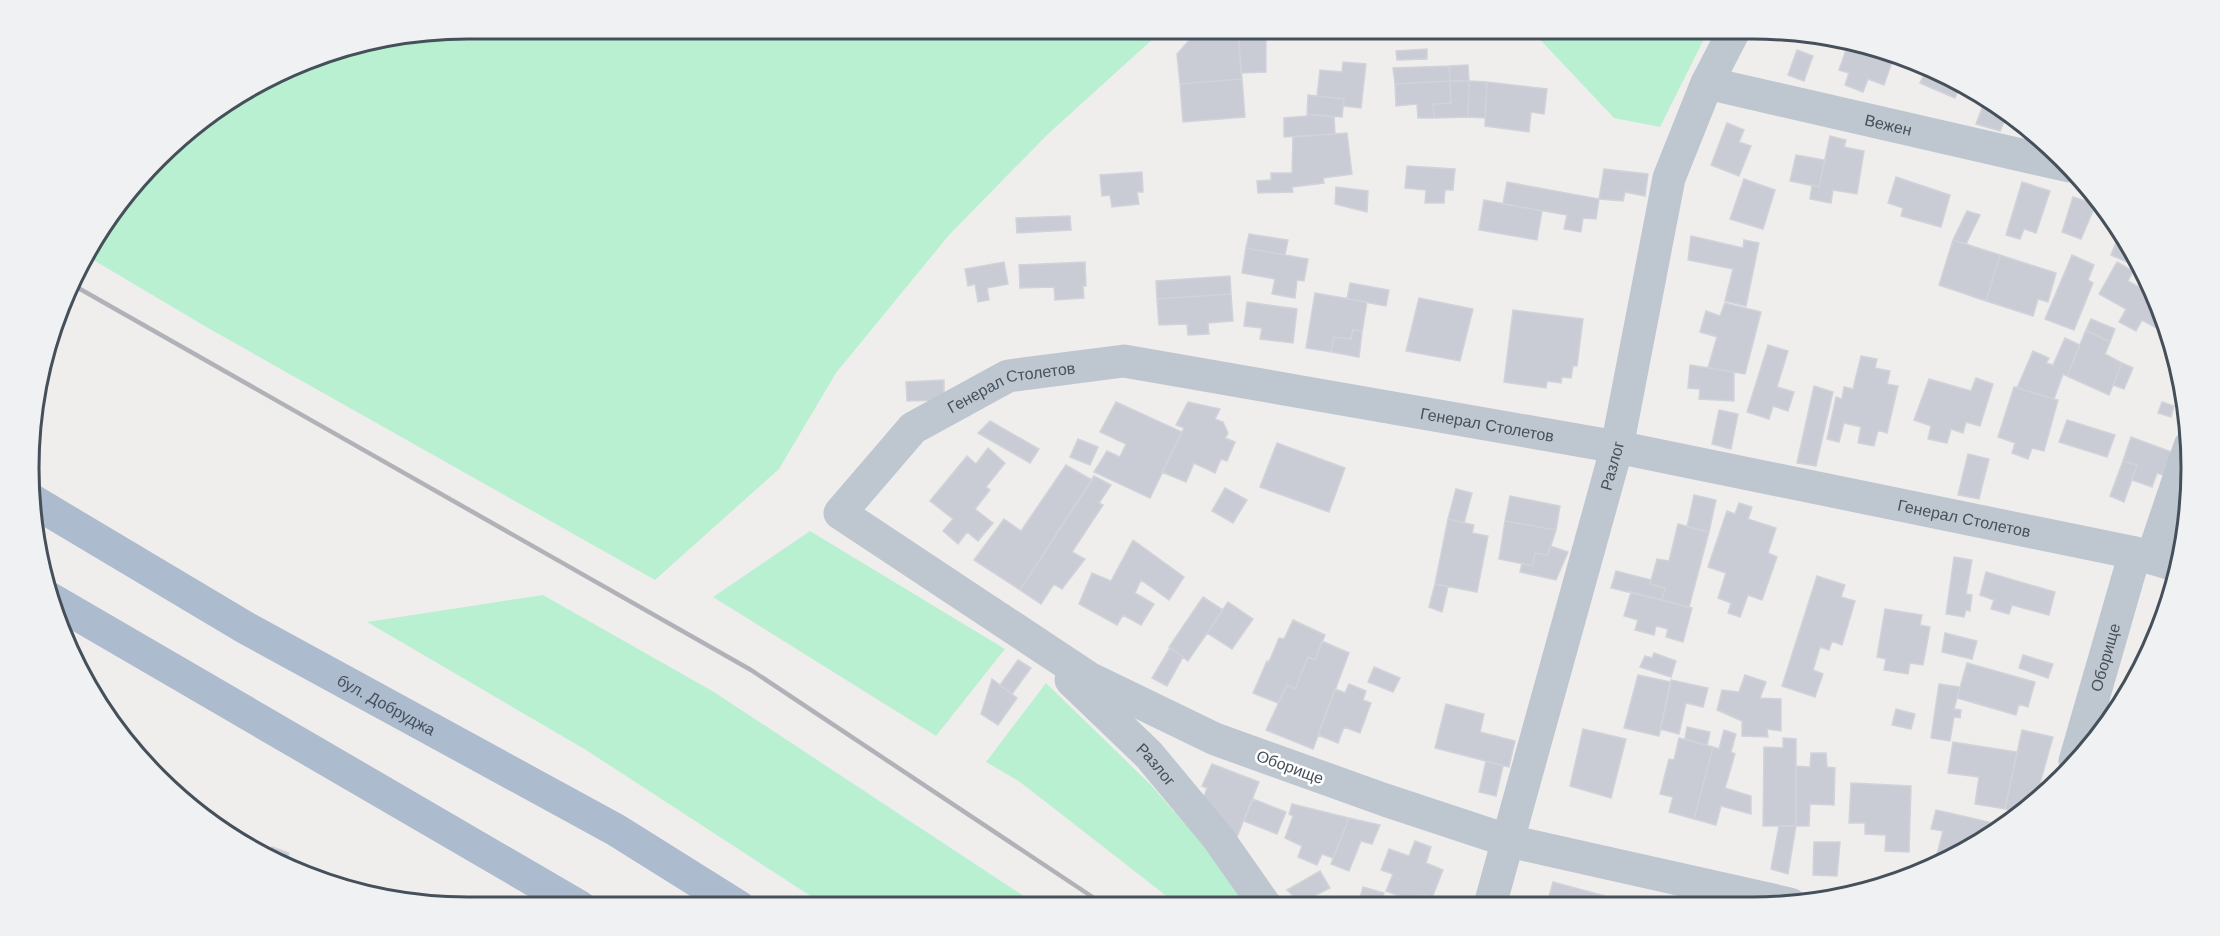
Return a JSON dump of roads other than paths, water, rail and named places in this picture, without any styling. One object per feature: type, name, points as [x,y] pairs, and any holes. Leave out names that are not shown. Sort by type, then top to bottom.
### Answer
[{"type":"main road","name":"бул. Добруджа","points":[[41,506],[246,628],[616,830],[723,897]]},
{"type":"main road","points":[[62,605],[563,897]]},
{"type":"street","name":"Разлог","points":[[1492,897],[1617,447],[1669,178],[1707,83],[1729,39]]},
{"type":"street","name":"Вежен","points":[[1707,83],[2052,162]]},
{"type":"street","name":"Генерал Столетов","points":[[840,513],[913,428],[1008,376],[1124,361],[1617,447],[2155,559]]},
{"type":"street","points":[[2155,559],[2181,476]]},
{"type":"street","name":"Оборище","points":[[840,513],[1089,678],[1215,739],[1385,800],[1509,841],[1758,897]]},
{"type":"street","name":"Оборище","points":[[2083,740],[2155,559]]},
{"type":"street","name":"Разлог","points":[[1028,639],[1149,755],[1218,838],[1259,897]]},
{"type":"railway","points":[[79,288],[751,670],[1092,897]]}]
